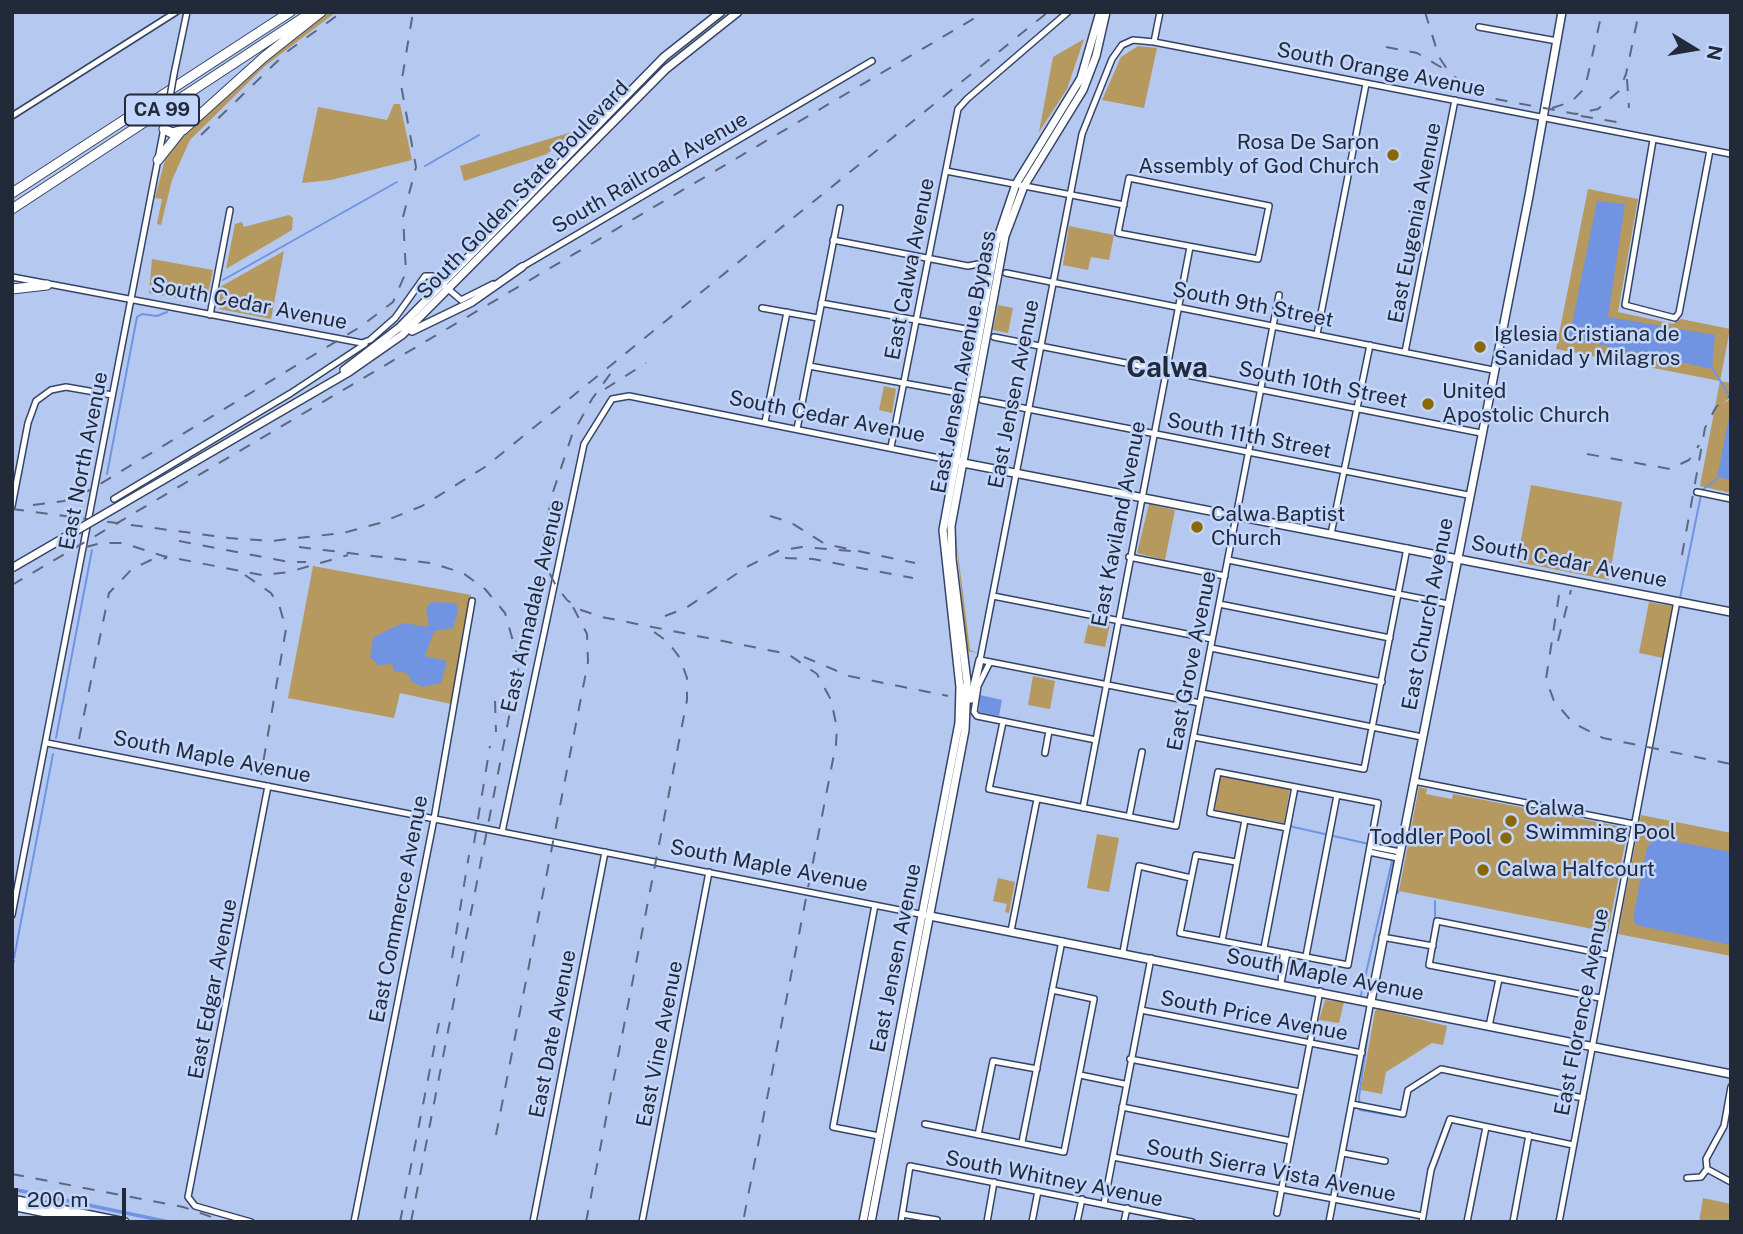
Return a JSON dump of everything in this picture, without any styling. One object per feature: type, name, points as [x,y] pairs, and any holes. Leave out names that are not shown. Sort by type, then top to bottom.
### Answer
[{"type":"highway","name":"CA 99","points":[[12,193],[290,12]]},
{"type":"highway","name":"CA 99","points":[[12,209],[312,12]]},
{"type":"highway","points":[[158,160],[183,130],[270,52],[321,12]]},
{"type":"highway","points":[[165,125],[172,133],[183,130]]},
{"type":"highway","points":[[12,289],[47,285]]},
{"type":"main road","name":"South Golden State Boulevard","points":[[12,568],[371,359],[402,335],[664,57],[721,12]]},
{"type":"main road","name":"South Golden State Boulevard","points":[[327,383],[390,336],[445,288],[666,69],[738,12]]},
{"type":"main road","points":[[1097,39],[1100,12]]},
{"type":"main road","points":[[1097,39],[1106,12]]},
{"type":"main road","name":"East Church Avenue","points":[[1371,1001],[1562,12]]},
{"type":"main road","name":"East Jensen Avenue Bypass","points":[[960,701],[943,548],[944,516],[1005,236],[1020,185],[1076,104],[1097,39]]},
{"type":"main road","points":[[402,335],[472,302],[522,267]]},
{"type":"main road","name":"East Jensen Avenue Bypass","points":[[958,461],[951,540],[967,682],[967,713]]},
{"type":"main road","name":"South Cedar Avenue","points":[[958,461],[1731,612]]},
{"type":"main road","points":[[967,713],[980,660]]},
{"type":"main road","name":"East Jensen Avenue","points":[[871,1222],[926,915],[960,701]]},
{"type":"main road","name":"East Jensen Avenue","points":[[863,1222],[967,713]]},
{"type":"main road","name":"South Maple Avenue","points":[[926,915],[1731,1074]]},
{"type":"main road","points":[[12,1199],[125,1222]]},
{"type":"main road","points":[[12,1206],[90,1222]]},
{"type":"street","points":[[12,116],[170,13],[176,12]]},
{"type":"street","name":"East North Avenue","points":[[12,915],[187,12]]},
{"type":"street","name":"East Calwa Avenue","points":[[891,447],[958,110],[967,99],[1068,12]]},
{"type":"street","points":[[1154,42],[1160,12]]},
{"type":"street","points":[[1479,27],[1557,41]]},
{"type":"street","name":"South Orange Avenue","points":[[1082,134],[1112,59],[1122,45],[1133,40],[1543,116],[1731,155]]},
{"type":"street","name":"South Railroad Avenue","points":[[445,288],[457,298],[465,299],[872,61]]},
{"type":"street","points":[[1317,334],[1366,84]]},
{"type":"street","name":"East Eugenia Avenue","points":[[1405,352],[1455,100]]},
{"type":"street","name":"East Jensen Avenue","points":[[980,660],[1082,134]]},
{"type":"street","points":[[1653,139],[1625,305],[1675,318],[1679,313],[1710,150]]},
{"type":"street","points":[[946,171],[1124,205]]},
{"type":"street","points":[[1129,178],[1269,206],[1258,260],[1118,233],[1124,205],[1129,178]]},
{"type":"street","points":[[797,429],[840,208]]},
{"type":"street","points":[[210,314],[230,210]]},
{"type":"street","points":[[833,240],[968,266],[978,264]]},
{"type":"street","name":"East Kaviland Avenue","points":[[1083,808],[1104,684],[1190,247]]},
{"type":"street","name":"South 9th Street","points":[[1006,272],[1493,370]]},
{"type":"street","name":"South Cedar Avenue","points":[[12,277],[367,342],[400,312],[422,278],[431,275],[445,288]]},
{"type":"street","name":"East Grove Avenue","points":[[1129,817],[1176,826],[1279,295]]},
{"type":"street","points":[[821,303],[966,329]]},
{"type":"street","points":[[762,308],[818,318]]},
{"type":"street","points":[[765,422],[786,312]]},
{"type":"street","name":"South 10th Street","points":[[994,337],[1481,433]]},
{"type":"street","points":[[114,499],[297,390],[367,342]]},
{"type":"street","points":[[1331,534],[1370,345]]},
{"type":"street","points":[[809,366],[953,391]]},
{"type":"street","points":[[12,506],[28,423],[36,401],[51,390],[66,387],[112,396]]},
{"type":"street","name":"South Cedar Avenue","points":[[617,396],[765,422],[958,461]]},
{"type":"street","name":"East Annadale Avenue","points":[[502,832],[584,444],[607,404],[617,396]]},
{"type":"street","name":"South 11th Street","points":[[982,400],[1468,495]]},
{"type":"street","points":[[1697,492],[1731,499]]},
{"type":"street","points":[[1194,737],[1364,769],[1407,548]]},
{"type":"street","points":[[1129,557],[1225,576]]},
{"type":"street","points":[[1228,560],[1448,604]]},
{"type":"street","points":[[993,596],[1212,639]]},
{"type":"street","name":"East Commerce Avenue","points":[[354,1222],[434,818],[472,601]]},
{"type":"street","name":"East Florence Avenue","points":[[1559,1222],[1677,601]]},
{"type":"street","points":[[1219,604],[1390,638]]},
{"type":"street","points":[[1211,648],[1382,682]]},
{"type":"street","points":[[980,660],[1200,703]]},
{"type":"street","points":[[990,662],[978,686],[974,712],[979,717],[1096,740]]},
{"type":"street","points":[[1202,693],[1422,737]]},
{"type":"street","points":[[1003,722],[989,789],[1129,817],[1142,752]]},
{"type":"street","points":[[1045,753],[1049,731]]},
{"type":"street","name":"South Maple Avenue","points":[[47,743],[926,915]]},
{"type":"street","points":[[1236,862],[1196,855],[1180,933],[1348,965],[1378,803],[1218,772],[1210,813],[1287,828]]},
{"type":"street","points":[[1413,781],[1634,824]]},
{"type":"street","name":"East Edgar Avenue","points":[[251,1222],[194,1206],[188,1197],[268,786]]},
{"type":"street","points":[[1264,948],[1295,787]]},
{"type":"street","points":[[1306,956],[1337,795]]},
{"type":"street","points":[[1010,931],[1037,799]]},
{"type":"street","points":[[1222,941],[1245,820]]},
{"type":"street","points":[[1370,849],[1399,855]]},
{"type":"street","name":"East Date Avenue","points":[[533,1222],[605,852]]},
{"type":"street","points":[[1123,952],[1139,866],[1191,878]]},
{"type":"street","name":"East Vine Avenue","points":[[642,1222],[709,872]]},
{"type":"street","points":[[875,905],[833,1128],[879,1136]]},
{"type":"street","points":[[1600,998],[1429,965],[1437,921],[1609,955]]},
{"type":"street","points":[[1382,937],[1433,946]]},
{"type":"street","points":[[1022,1142],[1062,941]]},
{"type":"street","points":[[1281,983],[1283,956],[1287,953]]},
{"type":"street","points":[[1104,1204],[1124,1084],[1151,958]]},
{"type":"street","points":[[1489,1027],[1499,979]]},
{"type":"street","points":[[925,1124],[1064,1152],[1094,999],[1052,990]]},
{"type":"street","points":[[1277,1213],[1320,991]]},
{"type":"street","name":"East Church Avenue","points":[[1329,1222],[1371,1001]]},
{"type":"street","name":"South Price Avenue","points":[[1141,1010],[1362,1053]]},
{"type":"street","points":[[1130,1059],[1300,1092]]},
{"type":"street","points":[[978,1135],[993,1061],[1037,1069]]},
{"type":"street","points":[[1352,1104],[1404,1114],[1408,1090],[1441,1069],[1583,1098]]},
{"type":"street","points":[[1080,1075],[1124,1084]]},
{"type":"street","points":[[1686,1178],[1701,1177],[1707,1169],[1706,1159],[1722,1133],[1731,1087]]},
{"type":"street","points":[[1122,1107],[1291,1141]]},
{"type":"street","points":[[1423,1219],[1431,1170],[1450,1119],[1573,1145]]},
{"type":"street","points":[[1467,1222],[1486,1127]]},
{"type":"street","points":[[1513,1222],[1529,1135]]},
{"type":"street","points":[[1343,1153],[1385,1161]]},
{"type":"street","name":"South Sierra Vista Avenue","points":[[1113,1157],[1334,1199],[1423,1219]]},
{"type":"street","name":"South Whitney Avenue","points":[[902,1214],[910,1166],[1192,1222]]},
{"type":"street","points":[[1707,1169],[1731,1182]]},
{"type":"street","points":[[987,1222],[994,1182]]},
{"type":"street","points":[[1032,1222],[1038,1191]]},
{"type":"street","points":[[1077,1222],[1082,1199]]},
{"type":"street","points":[[1124,1222],[1127,1208]]},
{"type":"street","points":[[901,1222],[902,1214],[937,1220]]},
{"type":"shaded area","points":[[328,12],[336,12],[265,66],[190,140],[172,180],[161,225],[157,224],[162,199],[155,198],[167,152],[282,45]]},
{"type":"shaded area","points":[[1084,39],[1067,89],[1039,132],[1053,57]]},
{"type":"shaded area","points":[[1138,46],[1157,48],[1144,108],[1102,100],[1121,57]]},
{"type":"shaded area","points":[[394,104],[400,104],[412,160],[331,180],[302,183],[318,107],[387,120]]},
{"type":"shaded area","points":[[575,131],[547,154],[464,181],[460,166]]},
{"type":"shaded area","points":[[1588,189],[1638,199],[1618,312],[1673,324],[1681,319],[1730,329],[1720,381],[1556,349]]},
{"type":"shaded area","points":[[289,215],[293,218],[292,230],[226,269],[235,224],[242,222],[244,227]]},
{"type":"shaded area","points":[[1069,226],[1114,235],[1109,260],[1091,257],[1088,270],[1063,265]]},
{"type":"shaded area","points":[[284,251],[271,319],[219,309],[220,287]]},
{"type":"shaded area","points":[[152,259],[213,270],[206,303],[149,293]]},
{"type":"shaded area","points":[[998,305],[1013,308],[1008,333],[993,330]]},
{"type":"shaded area","points":[[1720,381],[1731,383],[1731,397],[1722,404],[1731,399],[1731,493],[1700,486]]},
{"type":"shaded area","points":[[884,386],[896,389],[892,413],[879,410]]},
{"type":"shaded area","points":[[1531,485],[1622,502],[1609,580],[1517,562]]},
{"type":"shaded area","points":[[1149,504],[1175,510],[1165,560],[1137,553]]},
{"type":"shaded area","points":[[955,529],[970,650],[977,653],[967,651]]},
{"type":"shaded area","points":[[313,566],[471,595],[451,704],[400,693],[394,718],[288,698]]},
{"type":"shaded area","points":[[1649,602],[1672,606],[1663,658],[1639,653]]},
{"type":"shaded area","points":[[1089,621],[1110,625],[1105,647],[1084,643]]},
{"type":"shaded area","points":[[1033,676],[1055,681],[1050,709],[1028,705]]},
{"type":"shaded area","points":[[1221,776],[1290,789],[1284,823],[1215,810]]},
{"type":"shaded area","points":[[1419,787],[1427,789],[1426,794],[1452,799],[1453,794],[1628,828],[1608,932],[1399,891]]},
{"type":"shaded area","points":[[1641,815],[1731,833],[1731,956],[1618,934]]},
{"type":"shaded area","points":[[1097,834],[1119,838],[1109,892],[1087,888]]},
{"type":"shaded area","points":[[998,878],[1015,882],[1009,913],[1005,912],[1007,904],[993,901]]},
{"type":"shaded area","points":[[1325,1000],[1344,1002],[1339,1023],[1319,1020]]},
{"type":"shaded area","points":[[1378,1009],[1447,1026],[1443,1045],[1432,1043],[1386,1072],[1382,1094],[1361,1090],[1375,1011]]},
{"type":"shaded area","points":[[1703,1198],[1731,1204],[1731,1222],[1699,1222]]},
{"type":"water","points":[[1597,201],[1625,204],[1608,317],[1715,335],[1712,369],[1569,338]]},
{"type":"water","points":[[1731,407],[1731,480],[1717,477]]},
{"type":"water","points":[[431,602],[456,603],[458,612],[453,628],[434,631],[425,656],[447,661],[441,683],[422,687],[411,681],[407,673],[394,671],[392,664],[378,665],[370,657],[373,638],[389,629],[404,623],[429,627],[426,608]]},
{"type":"water","points":[[980,695],[1002,700],[999,716],[979,712]]},
{"type":"water","points":[[1662,839],[1731,852],[1731,945],[1636,925],[1633,917],[1647,847],[1654,840]]},
{"type":"waterway","points":[[425,166],[479,135]]},
{"type":"waterway","points":[[223,280],[397,182]]},
{"type":"waterway","points":[[107,474],[137,317],[142,314],[157,316],[167,312]]},
{"type":"waterway","points":[[1711,366],[1731,398]]},
{"type":"waterway","points":[[1680,598],[1702,490],[1718,478]]},
{"type":"waterway","points":[[56,738],[92,550]]},
{"type":"waterway","points":[[14,958],[53,754]]},
{"type":"waterway","points":[[1638,824],[1651,842]]},
{"type":"waterway","points":[[1289,826],[1369,844]]},
{"type":"waterway","points":[[1389,890],[1394,860]]},
{"type":"waterway","points":[[1360,999],[1392,861]]},
{"type":"waterway","points":[[1397,884],[1398,893]]},
{"type":"waterway","points":[[1435,901],[1435,923]]},
{"type":"waterway","points":[[12,967],[14,961]]},
{"type":"waterway","points":[[1370,1020],[1359,1097],[1360,1110],[1395,1116]]},
{"type":"waterway","points":[[1595,1043],[1604,1047]]},
{"type":"waterway","points":[[12,1189],[169,1222]]},
{"type":"railway","points":[[201,135],[288,51],[342,12]]},
{"type":"railway","points":[[33,505],[64,501],[90,490],[360,327],[393,302],[406,272],[403,217],[416,167],[401,85],[413,12]]},
{"type":"railway","points":[[12,585],[985,12]]},
{"type":"railway","points":[[12,509],[229,538],[271,541],[343,533],[380,523],[422,506],[485,467],[1048,12]]},
{"type":"railway","points":[[1425,12],[1439,57],[1449,72],[1469,89],[1490,98],[1576,114],[1598,109],[1619,91],[1626,74],[1639,12]]},
{"type":"railway","points":[[1552,108],[1571,102],[1585,88],[1602,12]]},
{"type":"railway","points":[[1386,47],[1417,53],[1444,69]]},
{"type":"railway","points":[[1627,79],[1629,108]]},
{"type":"railway","points":[[1581,116],[1617,122]]},
{"type":"railway","points":[[605,389],[646,363]]},
{"type":"railway","points":[[411,1222],[552,495],[572,435],[592,399],[611,373]]},
{"type":"railway","points":[[1682,555],[1705,428],[1716,407],[1731,395]]},
{"type":"railway","points":[[1587,454],[1670,469],[1689,460],[1699,445]]},
{"type":"railway","points":[[770,516],[790,522],[825,544],[915,563]]},
{"type":"railway","points":[[179,541],[289,562],[306,562]]},
{"type":"railway","points":[[86,547],[102,543],[123,543],[163,556],[262,575],[289,572],[348,555]]},
{"type":"railway","points":[[299,547],[431,563],[463,573],[485,589],[505,613],[517,655]]},
{"type":"railway","points":[[665,616],[686,608],[745,568],[778,551],[802,547],[852,551]]},
{"type":"railway","points":[[546,550],[548,570],[556,586],[567,600],[581,610],[602,617],[788,654],[817,674],[831,700],[837,728],[836,744],[743,1222]]},
{"type":"railway","points":[[79,739],[109,593],[132,569],[151,560],[167,558]]},
{"type":"railway","points":[[785,558],[813,559],[913,578]]},
{"type":"railway","points":[[245,575],[271,593],[280,608],[286,629],[261,775]]},
{"type":"railway","points":[[1558,641],[1571,590]]},
{"type":"railway","points":[[1559,595],[1546,679],[1554,701],[1573,723],[1603,738],[1731,764]]},
{"type":"railway","points":[[496,1135],[588,662],[587,634],[572,605]]},
{"type":"railway","points":[[586,1222],[687,700],[687,678],[680,658],[668,642],[650,629]]},
{"type":"railway","points":[[804,657],[849,676],[948,696]]},
{"type":"railway","points":[[495,701],[496,732]]},
{"type":"railway","points":[[474,843],[490,746]]},
{"type":"railway","points":[[452,958],[469,855]]},
{"type":"railway","points":[[400,1222],[439,1023]]},
{"type":"railway","points":[[12,1174],[183,1207],[226,1222]]},
{"type":"place","name":"Rosa De Saron Assembly of God Church","points":[[1393,155]]},
{"type":"place","name":"Iglesia Cristiana de Sanidad y Milagros","points":[[1480,347]]},
{"type":"place","name":"United Apostolic Church","points":[[1428,404]]},
{"type":"place","name":"Calwa Baptist Church","points":[[1197,527]]},
{"type":"place","name":"Calwa Swimming Pool","points":[[1511,821]]},
{"type":"place","name":"Toddler Pool","points":[[1506,838]]},
{"type":"place","name":"Calwa Halfcourt","points":[[1483,870]]},
{"type":"district","name":"Calwa","points":[[1167,368]]}]
